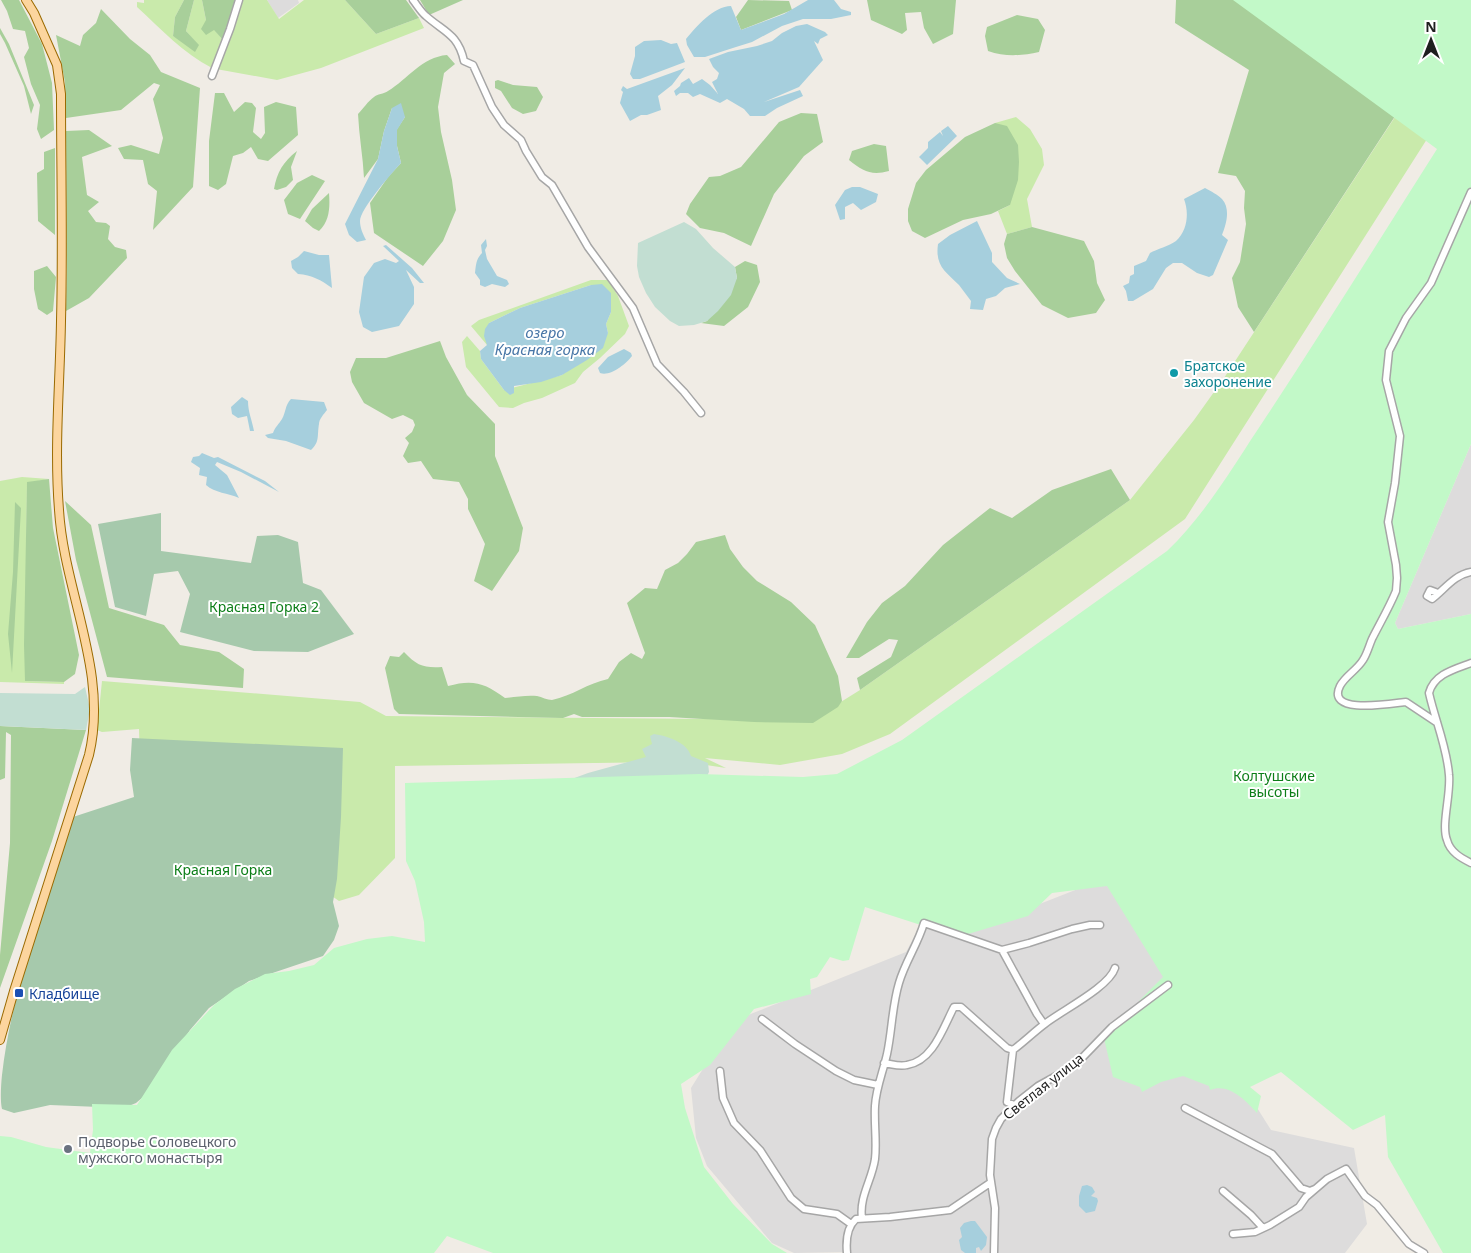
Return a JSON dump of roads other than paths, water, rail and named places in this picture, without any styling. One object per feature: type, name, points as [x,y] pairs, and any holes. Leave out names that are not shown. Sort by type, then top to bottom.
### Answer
[{"type":"main road","points":[[0,1040],[89,755],[95,717],[92,679],[59,512],[57,484],[61,321],[61,94],[57,65],[34,13],[26,0]]},
{"type":"street","points":[[212,76],[239,0]]},
{"type":"street","points":[[413,0],[425,16],[451,35],[462,51],[464,61],[474,65],[492,107],[504,126],[521,140],[542,177],[552,185],[588,247],[633,308],[657,364],[701,413]]},
{"type":"street","points":[[1436,722],[1406,702],[1354,706],[1344,702],[1339,697],[1338,691],[1340,686],[1363,660],[1396,591],[1396,566],[1388,522],[1395,483],[1400,436],[1386,380],[1390,351],[1406,318],[1432,284],[1471,192]]},
{"type":"street","points":[[1438,593],[1463,573],[1471,572]]},
{"type":"street","points":[[1471,663],[1449,671],[1433,683],[1429,693],[1449,774],[1450,789],[1445,832],[1446,840],[1455,853],[1471,863]]},
{"type":"street","points":[[862,1218],[862,1202],[870,1179],[876,1146],[875,1106],[878,1085],[899,984],[920,937],[924,923],[1002,950],[1029,944],[1072,929],[1100,925]]},
{"type":"street","points":[[1002,950],[1044,1024]]},
{"type":"street","points":[[1014,1105],[1007,1102],[1013,1050],[1044,1024],[1100,987],[1113,974],[1115,968]]},
{"type":"street","name":"Светлая улица","points":[[994,1253],[995,1208],[990,1183],[991,1148],[1000,1119],[1038,1086],[1065,1071],[1112,1027],[1168,985]]},
{"type":"street","points":[[884,1063],[907,1065],[920,1061],[929,1055],[954,1007],[961,1007],[1007,1048],[1013,1050]]},
{"type":"street","points":[[762,1019],[836,1071],[854,1080],[878,1085]]},
{"type":"street","points":[[720,1071],[723,1098],[734,1123],[760,1150],[791,1198],[804,1209],[837,1214],[851,1224]]},
{"type":"street","points":[[1185,1108],[1272,1154],[1300,1188],[1310,1191],[1315,1189]]},
{"type":"street","points":[[1233,1234],[1254,1232],[1263,1228],[1299,1207],[1327,1179],[1346,1169],[1365,1196],[1377,1206],[1409,1244],[1424,1253]]},
{"type":"street","points":[[847,1253],[851,1224],[856,1219],[950,1210],[990,1183]]},
{"type":"street","points":[[1223,1191],[1263,1228]]},
{"type":"water","points":[[808,0],[834,0],[841,9],[851,12],[851,15],[831,19],[803,19],[782,26],[752,42],[705,57],[694,57],[687,45],[686,39],[700,23],[718,9],[731,6],[741,30],[784,14]]},
{"type":"water","points":[[807,24],[828,35],[820,39],[818,44],[814,41],[823,60],[799,87],[764,102],[800,90],[803,96],[765,116],[750,116],[744,109],[727,99],[720,103],[700,94],[693,97],[688,93],[680,93],[676,96],[674,91],[689,78],[693,84],[702,79],[718,94],[712,82],[717,79],[719,73],[709,59],[728,52],[772,41],[796,26]]},
{"type":"water","points":[[661,40],[671,44],[677,43],[685,62],[640,79],[633,79],[630,74],[635,56],[635,47],[644,41]]},
{"type":"water","points":[[685,68],[672,85],[658,96],[661,110],[641,115],[630,121],[620,103],[623,86],[627,89]]},
{"type":"water","points":[[401,103],[405,117],[397,130],[397,146],[401,163],[377,191],[361,215],[361,229],[366,240],[357,242],[349,235],[345,224],[378,159],[384,131],[392,108]]},
{"type":"water","points":[[948,126],[957,136],[927,165],[919,157],[928,148],[928,142],[940,132],[943,136],[941,131]]},
{"type":"water","points":[[852,187],[860,187],[878,194],[876,202],[861,210],[853,203],[845,207],[845,219],[840,220],[835,205],[845,190]]},
{"type":"water","points":[[1205,188],[1222,199],[1227,212],[1222,235],[1228,240],[1213,275],[1209,277],[1197,273],[1182,263],[1173,263],[1166,268],[1153,289],[1133,301],[1128,301],[1123,286],[1129,283],[1130,276],[1134,274],[1134,266],[1146,261],[1150,253],[1176,241],[1180,237],[1186,221],[1187,210],[1184,199]]},
{"type":"water","points":[[977,221],[992,253],[992,262],[1007,278],[1020,284],[1005,288],[996,296],[986,299],[983,310],[970,309],[971,301],[959,285],[942,268],[937,252],[938,244],[950,235]]},
{"type":"water","points":[[486,239],[487,246],[485,250],[487,259],[497,276],[507,280],[509,284],[505,287],[492,284],[485,287],[480,285],[480,280],[475,273],[477,260],[482,253],[481,245]]},
{"type":"water","points":[[386,245],[412,268],[424,283],[420,283],[406,270],[414,287],[414,304],[399,326],[372,332],[363,327],[359,312],[364,277],[374,263],[385,259],[396,263],[399,261],[383,246]]},
{"type":"water","points":[[304,251],[319,255],[329,255],[332,288],[316,278],[298,274],[292,268],[291,261]]},
{"type":"water","name":"озеро Красная горка","points":[[602,284],[611,293],[611,312],[606,324],[608,333],[603,348],[562,375],[541,382],[514,386],[514,393],[510,395],[504,390],[481,359],[480,351],[487,345],[484,336],[485,329],[489,323],[520,308],[591,285]]},
{"type":"water","points":[[624,349],[631,353],[632,356],[622,366],[613,371],[604,374],[600,373],[598,368],[608,357]]},
{"type":"water","points":[[242,397],[248,401],[254,431],[250,431],[247,416],[238,418],[232,414],[231,407]]},
{"type":"water","points":[[291,399],[324,402],[327,410],[320,420],[317,441],[311,450],[286,441],[268,438],[265,435],[273,433]]},
{"type":"water","points":[[202,453],[214,458],[218,457],[265,481],[279,492],[217,462],[215,465],[227,475],[239,498],[213,490],[206,485],[207,477],[199,475],[200,468],[191,462],[193,457],[199,456]]},
{"type":"water","points":[[1082,1186],[1092,1187],[1095,1192],[1091,1196],[1097,1198],[1098,1201],[1095,1211],[1086,1213],[1079,1206],[1079,1196]]},
{"type":"water","points":[[975,1221],[987,1237],[986,1245],[981,1251],[979,1247],[976,1248],[976,1253],[965,1253],[961,1250],[959,1240],[962,1237],[960,1228],[964,1223]]},
{"type":"place","name":"Братское захоронение","points":[[1174,373]]},
{"type":"place","name":"Кладбище","points":[[19,993]]},
{"type":"place","name":"Подворье Соловецкого мужского монастыря","points":[[68,1149]]},
{"type":"park label","name":"Красная Горка 2","points":[[264,606]]},
{"type":"park label","name":"Колтушские высоты","points":[[1274,784]]},
{"type":"park label","name":"Красная Горка","points":[[223,869]]}]
